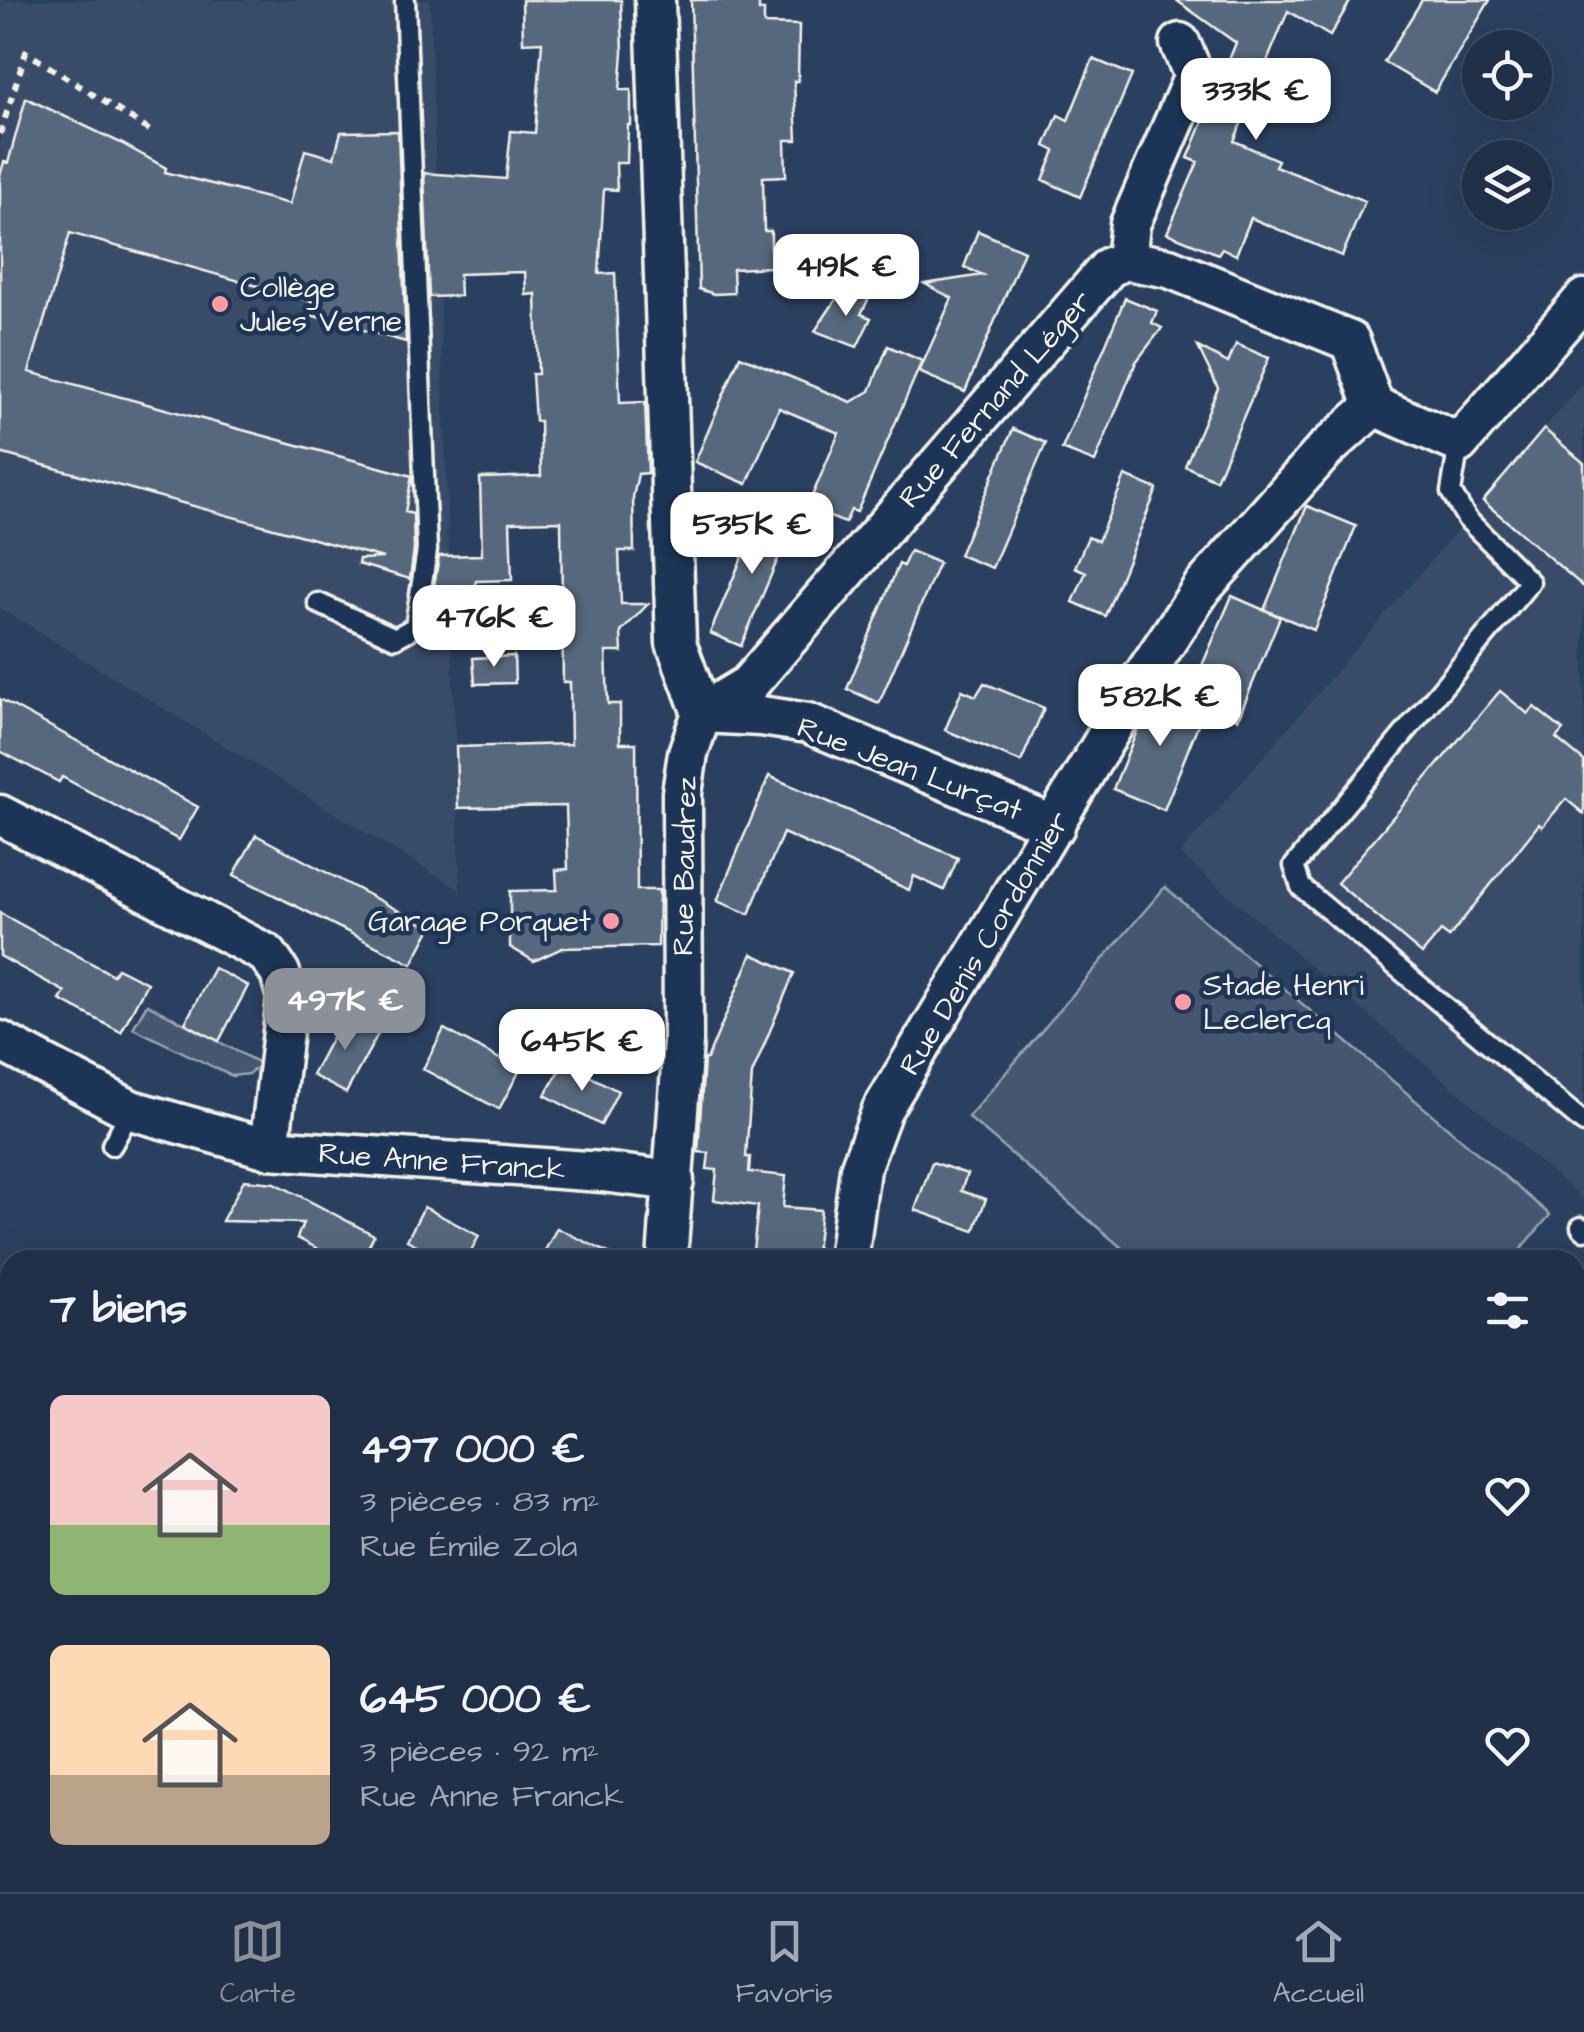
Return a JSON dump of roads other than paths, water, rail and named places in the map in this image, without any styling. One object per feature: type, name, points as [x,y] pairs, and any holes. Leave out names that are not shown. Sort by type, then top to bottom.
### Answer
[{"type":"street","points":[[655,0],[676,643],[702,714]]},
{"type":"street","points":[[1180,43],[1194,76],[1130,224],[1126,260],[1169,268],[1350,341],[1374,406],[1459,443],[1584,299]]},
{"type":"street","name":"Rue Fernand Léger","points":[[702,714],[748,685],[1109,267],[1126,260]]},
{"type":"street","name":"Rue Denis Cordonnier","points":[[849,1250],[860,1169],[882,1110],[1056,826],[1140,680],[1202,588],[1325,450],[1374,406]]},
{"type":"street","name":"Rue Jean Lurçat","points":[[702,714],[808,723],[1056,826]]},
{"type":"street","name":"Rue Baudrez","points":[[667,1250],[683,1042],[682,792],[688,753],[702,714]]},
{"type":"street","points":[[0,815],[267,954],[280,972],[286,998],[270,1149]]},
{"type":"street","name":"Rue Anne Franck","points":[[0,1041],[131,1110],[270,1149],[602,1172],[674,1182]]},
{"type":"lane","points":[[318,603],[394,638],[415,627],[427,550],[404,0]]},
{"type":"lane","points":[[1459,443],[1451,492],[1467,519],[1530,582],[1294,866],[1301,887],[1584,1123]]},
{"type":"lane","points":[[112,1145],[131,1110]]},
{"type":"place","name":"Collège Jules Verne","points":[[220,304]]},
{"type":"place","name":"Garage Porquet","points":[[611,921]]},
{"type":"place","name":"Stade Henri Leclercq","points":[[1183,1002]]}]
